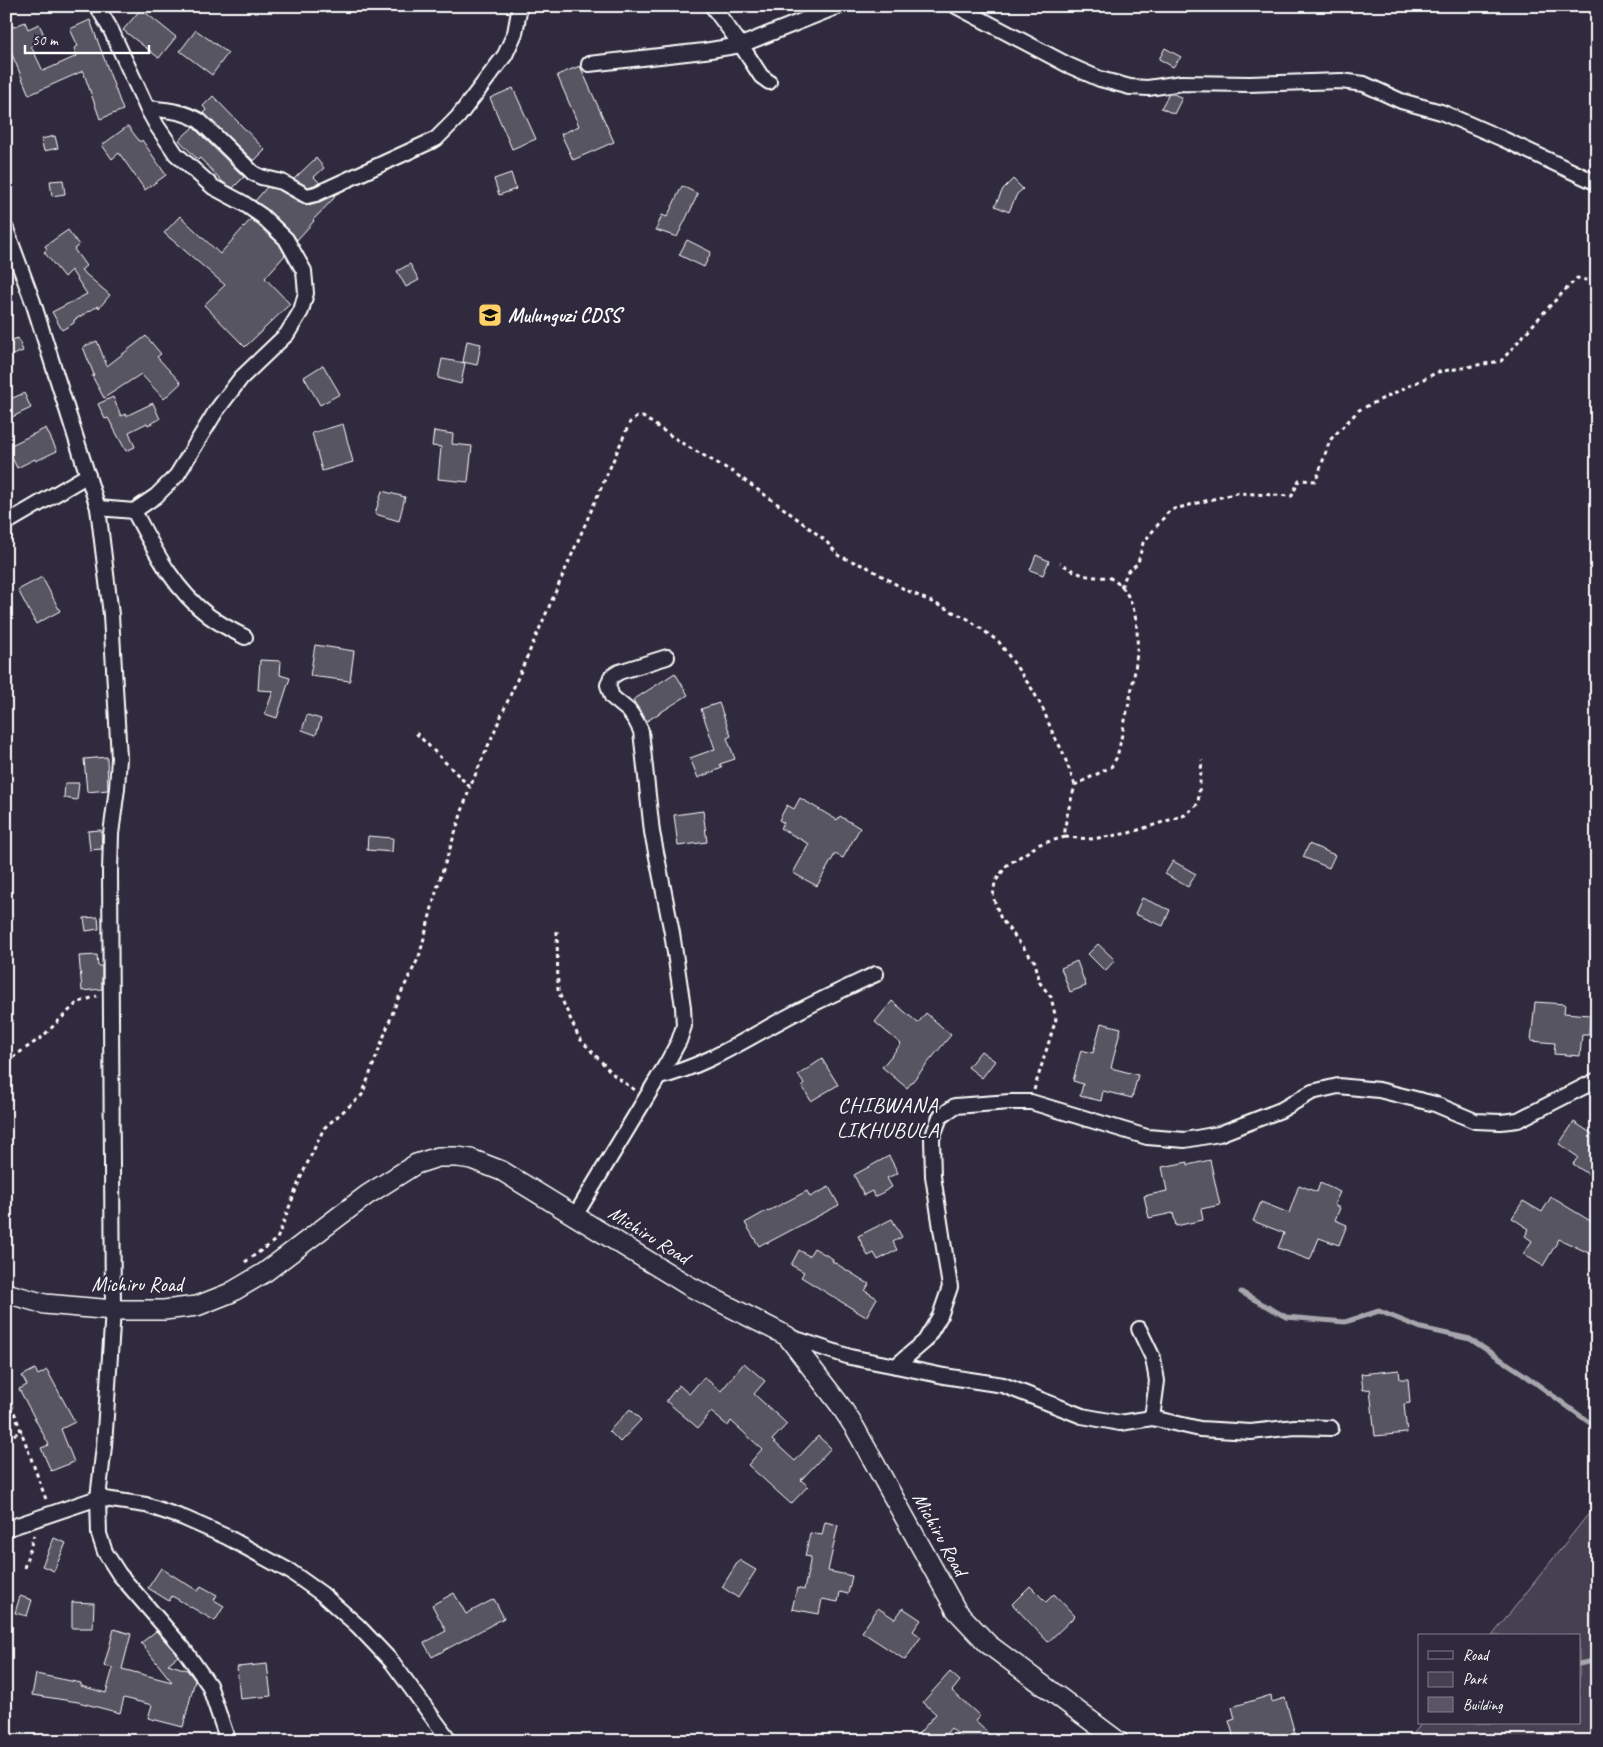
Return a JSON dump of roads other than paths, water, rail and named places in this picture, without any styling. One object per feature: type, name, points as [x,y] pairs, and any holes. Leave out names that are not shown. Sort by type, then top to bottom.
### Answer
[{"type":"street","points":[[97,6],[111,30],[147,108],[176,154],[213,187],[243,203],[262,216],[286,239],[304,271],[306,293],[301,311],[287,334],[240,378],[216,411],[177,475],[156,496],[134,511],[98,508]]},
{"type":"street","points":[[147,108],[192,115],[253,173],[282,182],[306,196],[316,194],[436,139],[458,117],[511,44],[516,32],[520,6]]},
{"type":"street","points":[[712,6],[761,76],[769,82]]},
{"type":"street","points":[[589,64],[741,45],[839,6]]},
{"type":"street","points":[[956,6],[1068,65],[1100,79],[1130,87],[1148,88],[1182,83],[1283,84],[1341,82],[1364,84],[1401,101],[1440,112],[1495,135],[1597,183]]},
{"type":"street","points":[[6,229],[34,302],[98,508],[111,615],[119,758],[111,834],[110,872],[112,1310],[104,1446],[98,1498],[99,1534],[105,1552],[119,1574],[183,1648],[209,1686],[228,1741]]},
{"type":"street","points":[[6,523],[88,475]]},
{"type":"street","points":[[134,511],[169,575],[191,601],[210,616],[245,637]]},
{"type":"street","points":[[575,1216],[659,1076],[679,1041],[684,1026],[672,933],[652,832],[641,731],[629,711],[612,697],[608,685],[612,677],[619,672],[667,657]]},
{"type":"street","points":[[659,1076],[681,1072],[701,1064],[794,1013],[876,974]]},
{"type":"street","points":[[896,1366],[925,1341],[940,1316],[950,1287],[933,1176],[932,1138],[940,1117],[955,1106],[1031,1102],[1147,1138],[1185,1140],[1219,1134],[1281,1110],[1312,1092],[1338,1086],[1379,1090],[1435,1104],[1475,1121],[1501,1122],[1518,1120],[1597,1080]]},
{"type":"street","name":"Michiru Road","points":[[6,1294],[45,1304],[112,1310],[164,1310],[197,1306],[230,1293],[264,1273],[367,1195],[416,1164],[438,1158],[458,1157],[486,1164],[502,1171],[689,1286],[787,1336],[840,1405],[855,1428],[956,1610],[988,1644],[1118,1741]]},
{"type":"street","points":[[1139,1328],[1153,1358],[1158,1380],[1152,1418]]},
{"type":"street","points":[[787,1336],[850,1356],[944,1376],[1003,1385],[1082,1416],[1120,1423],[1152,1418],[1200,1429],[1251,1432],[1295,1426],[1331,1428]]},
{"type":"street","points":[[6,1529],[98,1498],[146,1505],[184,1518],[227,1537],[291,1572],[322,1594],[392,1662],[450,1741]]},
{"type":"waterway","points":[[1241,1292],[1286,1317],[1345,1322],[1379,1311],[1421,1328],[1470,1339],[1522,1373],[1597,1428]]},
{"type":"waterway","points":[[1580,1664],[1597,1660]]},
{"type":"place","name":"Mulunguzi CDSS","points":[[490,315]]},
{"type":"district","name":"CHIBWANA LIKHUBULA","points":[[888,1118]]}]
